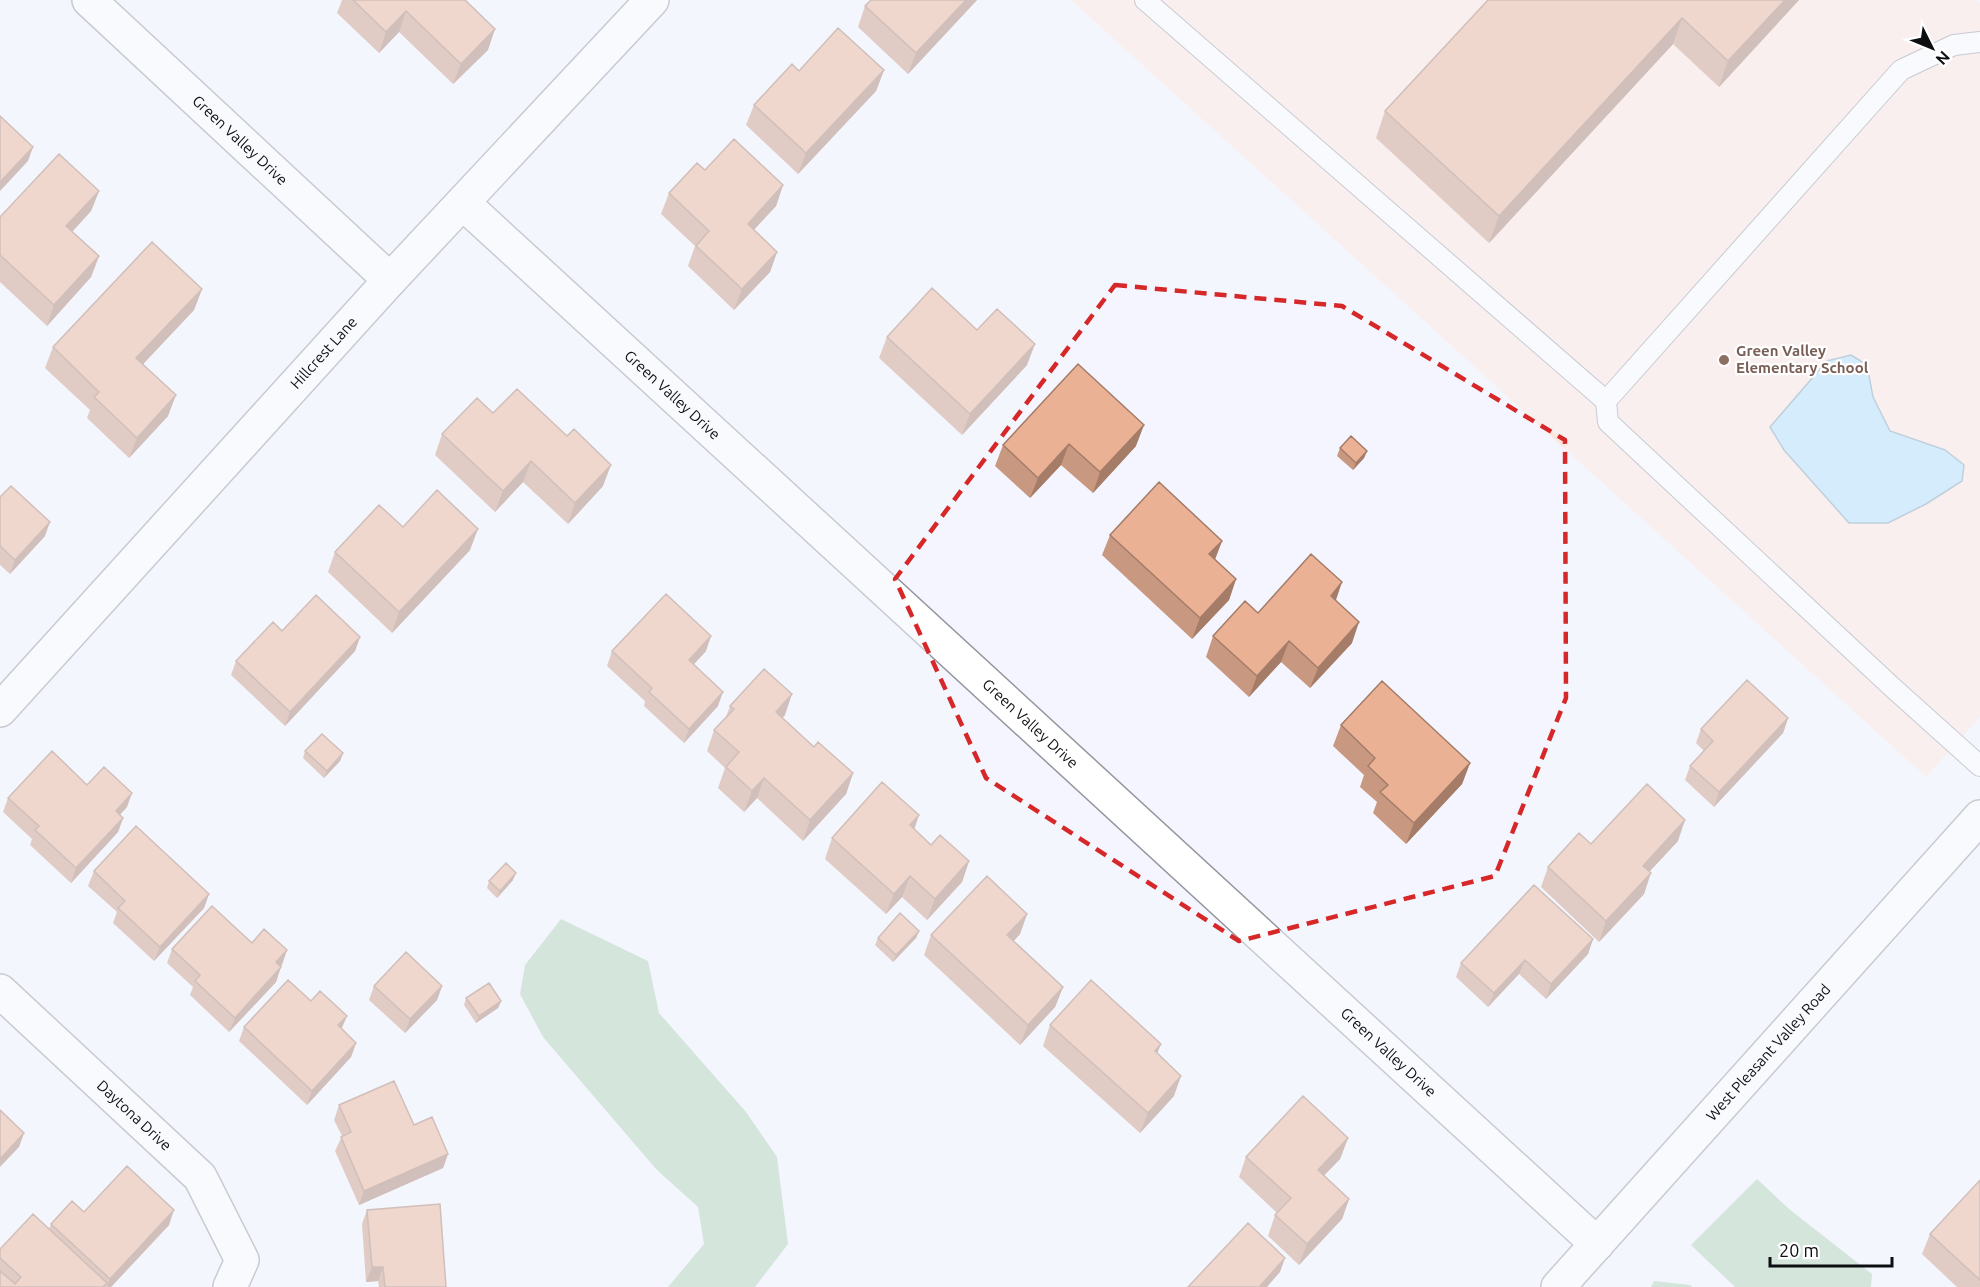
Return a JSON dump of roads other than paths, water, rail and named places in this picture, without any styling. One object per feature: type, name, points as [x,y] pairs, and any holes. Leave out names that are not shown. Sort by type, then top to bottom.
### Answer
[{"type":"street","name":"Green Valley Drive","points":[[89,0],[390,280]]},
{"type":"street","name":"Hillcrest Lane","points":[[0,710],[390,280],[652,0]]},
{"type":"street","name":"Green Valley Drive","points":[[463,203],[1597,1244]]},
{"type":"street","name":"West Pleasant Valley Road","points":[[1558,1287],[1980,818]]},
{"type":"street","name":"Daytona Drive","points":[[0,991],[200,1177],[236,1273]]},
{"type":"lane","points":[[1145,0],[1606,401],[1608,422],[1980,766]]},
{"type":"lane","points":[[1606,401],[1902,70],[1954,45],[1980,42]]},
{"type":"water","points":[[1851,355],[1867,365],[1873,397],[1890,431],[1945,450],[1964,465],[1962,481],[1926,504],[1888,523],[1849,523],[1784,450],[1770,427],[1827,361]]},
{"type":"place","name":"Green Valley Elementary School","points":[[1724,360]]}]
